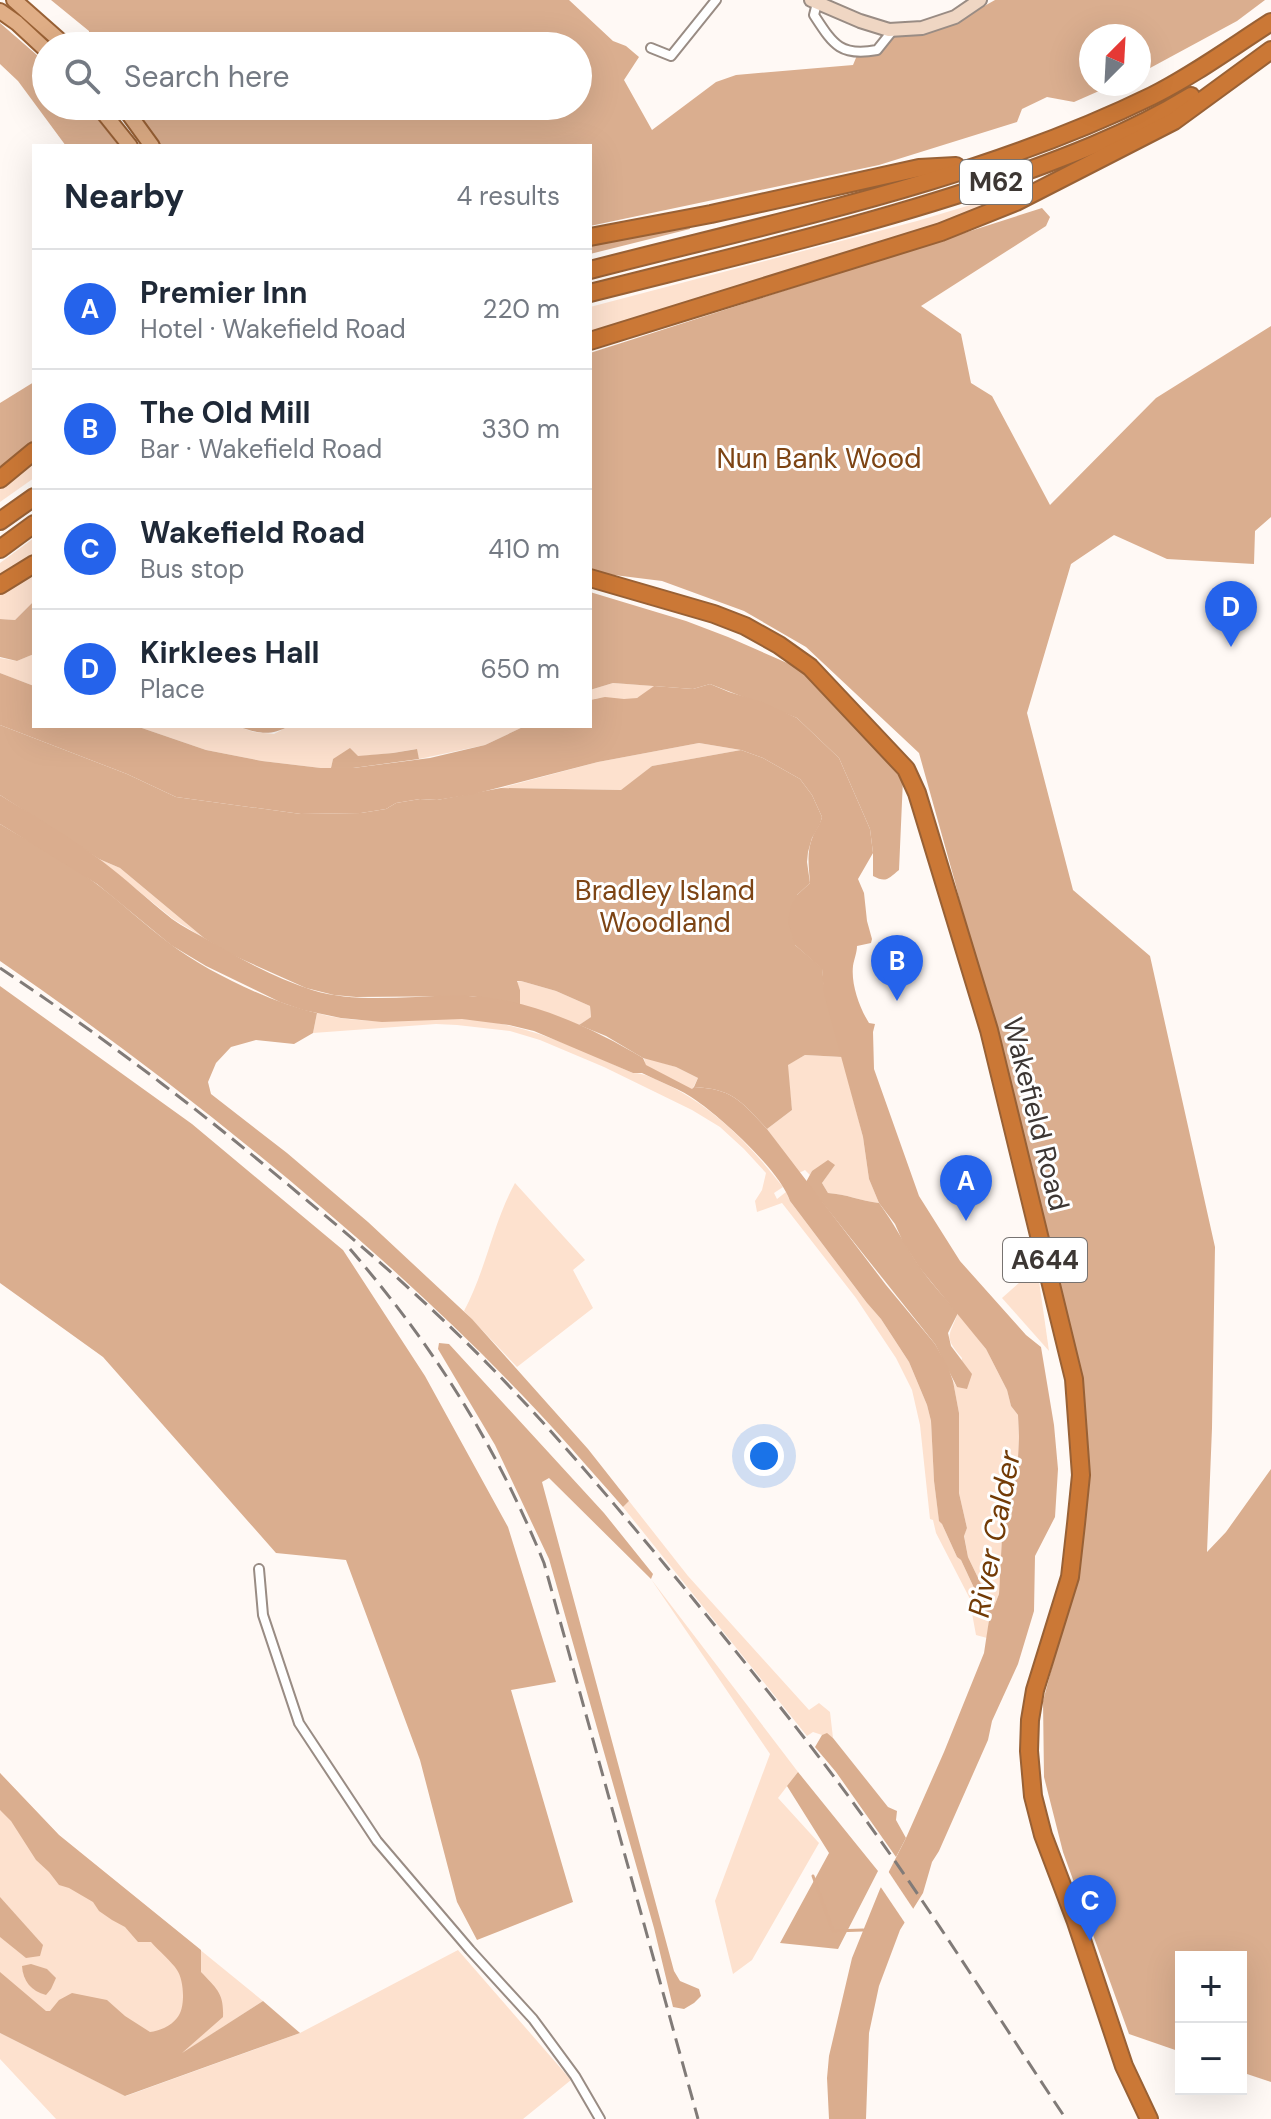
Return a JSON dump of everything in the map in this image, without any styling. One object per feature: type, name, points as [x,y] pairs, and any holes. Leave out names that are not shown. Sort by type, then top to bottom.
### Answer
[{"type":"highway","name":"M62","points":[[592,269],[896,192],[1056,138],[1154,95],[1271,22]]},
{"type":"highway","name":"M62","points":[[592,292],[916,209],[1067,158],[1171,109],[1271,48]]},
{"type":"highway","points":[[592,340],[941,232],[1007,206],[1174,121],[1271,48]]},
{"type":"highway","points":[[592,237],[919,168],[977,165]]},
{"type":"highway","points":[[0,479],[32,453]]},
{"type":"highway","points":[[0,521],[32,498]]},
{"type":"highway","points":[[0,549],[32,525]]},
{"type":"highway","points":[[0,585],[32,565]]},
{"type":"highway","name":"Wakefield Road","points":[[592,579],[714,614],[745,626],[779,645],[810,667],[906,769],[917,793],[989,1030],[1074,1379],[1081,1475],[1070,1577],[1035,1690],[1029,1751],[1033,1796],[1043,1835],[1080,1933],[1124,2066],[1149,2119]]},
{"type":"main road","points":[[14,0],[50,32]]},
{"type":"main road","points":[[0,11],[32,37]]},
{"type":"main road","points":[[109,120],[128,144]]},
{"type":"main road","points":[[133,120],[151,144]]},
{"type":"street","points":[[651,48],[671,56],[716,0]]},
{"type":"street","points":[[893,30],[877,50],[858,53],[846,50],[830,40],[814,15],[814,2],[860,21],[893,30],[922,28],[955,17],[980,0]]},
{"type":"street","points":[[259,1569],[263,1615],[299,1723],[377,1841],[533,2019],[575,2076],[600,2119]]},
{"type":"shaded area","points":[[1049,177],[978,212],[592,333],[592,306],[987,200]]},
{"type":"shaded area","points":[[32,462],[32,479],[0,502],[0,489]]},
{"type":"shaded area","points":[[32,539],[32,558],[0,576],[0,563]]},
{"type":"shaded area","points":[[32,576],[32,603],[15,620],[0,619],[0,595]]},
{"type":"shaded area","points":[[32,655],[32,685],[0,673],[0,658],[17,661]]},
{"type":"shaded area","points":[[0,673],[32,685],[32,728],[142,728],[206,750],[262,761],[321,768],[353,768],[430,758],[485,745],[521,728],[592,728],[592,700],[637,698],[654,686],[693,689],[710,684],[797,718],[839,758],[870,829],[873,853],[858,879],[864,893],[872,939],[871,943],[857,946],[853,973],[862,1010],[869,1023],[875,1024],[874,1069],[919,1196],[960,1261],[1026,1335],[1041,1347],[1058,1469],[1055,1517],[1035,1556],[1034,1611],[1018,1664],[992,1721],[988,1740],[932,1862],[923,1893],[900,1930],[879,1986],[869,2033],[866,2119],[829,2119],[829,2056],[852,1958],[880,1889],[944,1752],[984,1653],[989,1620],[939,1521],[927,1405],[909,1362],[881,1319],[763,1161],[722,1120],[684,1093],[642,1073],[633,1073],[534,1031],[509,1025],[462,1019],[382,1022],[341,1018],[280,1002],[171,945],[97,884],[0,824],[0,795],[90,852],[176,922],[245,961],[312,990],[350,997],[468,996],[514,1002],[559,1016],[603,1036],[643,1058],[646,1065],[692,1089],[718,1090],[743,1104],[767,1129],[935,1344],[948,1367],[959,1413],[959,1493],[967,1528],[964,1536],[968,1557],[993,1609],[999,1594],[1002,1537],[1018,1458],[1018,1415],[986,1349],[919,1267],[895,1224],[879,1203],[869,1179],[863,1137],[824,994],[822,969],[795,945],[788,922],[797,895],[810,883],[809,848],[822,817],[812,795],[800,779],[763,758],[741,750],[699,743],[598,762],[474,794],[396,803],[386,809],[361,813],[301,814],[176,797],[127,774],[0,725]]},
{"type":"shaded area","points":[[613,683],[654,686],[632,699],[592,700],[592,689]]},
{"type":"shaded area","points":[[142,728],[242,728],[274,734],[285,728],[521,728],[485,745],[419,759],[416,749],[333,759],[331,768],[262,761],[206,750]]},
{"type":"shaded area","points":[[244,728],[284,728],[263,733]]},
{"type":"shaded area","points":[[699,743],[741,750],[652,766],[622,790],[501,788],[598,762]]},
{"type":"shaded area","points":[[99,859],[120,868],[204,938],[173,919]]},
{"type":"shaded area","points":[[516,982],[556,991],[590,1006],[591,1017],[579,1025],[520,1005],[520,990]]},
{"type":"shaded area","points":[[317,1013],[372,1021],[464,1019],[530,1031],[668,1085],[701,1105],[731,1129],[783,1187],[774,1193],[777,1199],[786,1192],[881,1319],[909,1362],[931,1421],[939,1520],[989,1620],[987,1638],[976,1635],[969,1597],[930,1519],[920,1425],[912,1390],[896,1358],[856,1298],[782,1203],[757,1212],[755,1201],[762,1190],[766,1173],[744,1149],[720,1127],[692,1110],[540,1040],[510,1031],[436,1024],[313,1033]]},
{"type":"shaded area","points":[[805,1055],[842,1057],[863,1137],[869,1179],[879,1203],[828,1193],[822,1183],[834,1166],[812,1171],[810,1175],[805,1170],[799,1173],[767,1129],[792,1110],[787,1065]]},
{"type":"shaded area","points":[[644,1057],[698,1078],[692,1090],[645,1065]]},
{"type":"shaded area","points":[[515,1183],[585,1260],[573,1270],[593,1308],[517,1367],[464,1311]]},
{"type":"shaded area","points":[[1037,1267],[1049,1351],[1002,1298]]},
{"type":"shaded area","points":[[958,1313],[986,1349],[1018,1415],[1018,1458],[1002,1537],[999,1594],[993,1609],[968,1557],[964,1535],[967,1528],[959,1493],[959,1413],[953,1381],[957,1387],[962,1358],[950,1340]]},
{"type":"shaded area","points":[[629,1501],[688,1576],[809,1710],[819,1703],[830,1712],[833,1738],[813,1732],[807,1736],[623,1507]]},
{"type":"shaded area","points":[[651,1579],[798,1772],[778,1798],[819,1843],[752,1960],[733,1974],[715,1901],[770,1754]]},
{"type":"shaded area","points":[[0,1773],[59,1835],[263,2001],[175,2058],[0,2005]]},
{"type":"shaded area","points":[[458,1950],[571,2080],[523,2119],[56,2119],[0,2059],[0,2033],[126,2096],[300,2033]]},
{"type":"green space","points":[[51,0],[569,0],[613,41],[626,46],[639,57],[624,80],[652,130],[716,82],[736,75],[853,65],[858,53],[877,50],[896,34],[949,26],[995,0],[1265,0],[1237,21],[1151,68],[1151,24],[1079,24],[1079,96],[1088,96],[1074,102],[1047,97],[1022,109],[1017,122],[879,165],[592,226],[592,144],[158,144],[141,120],[592,120],[592,32],[89,32]]},
{"type":"green space","points":[[0,23],[32,51],[32,100],[18,81],[0,64]]},
{"type":"green space","points":[[47,120],[98,120],[117,144],[65,144]]},
{"type":"green space","name":"Nun Bank Wood","points":[[1042,208],[1050,217],[1046,226],[921,306],[961,334],[971,383],[992,396],[1050,505],[1156,398],[1271,326],[1271,517],[1255,531],[1254,564],[1167,559],[1114,535],[1071,564],[1027,713],[1073,890],[1150,956],[1215,1247],[1207,1552],[1226,1532],[1271,1469],[1271,2082],[1247,2074],[1247,1951],[1175,1951],[1175,2050],[1129,2034],[1063,1852],[1044,1777],[1043,1701],[1078,1570],[1076,1366],[955,882],[919,753],[806,647],[744,611],[662,581],[592,572],[592,352]]},
{"type":"green space","points":[[689,223],[690,229],[592,254],[592,243]]},
{"type":"green space","points":[[32,383],[32,443],[0,467],[0,403]]},
{"type":"green space","points":[[592,593],[686,621],[794,666],[827,693],[896,767],[903,779],[899,870],[887,879],[873,876],[870,829],[839,758],[797,718],[710,684],[693,689],[613,683],[592,689]]},
{"type":"green space","points":[[32,603],[32,655],[17,661],[0,657],[0,619],[15,620]]},
{"type":"green space","name":"Bradley Island Woodland","points":[[0,725],[127,774],[176,797],[301,814],[361,813],[386,809],[396,803],[437,800],[501,788],[621,790],[652,766],[741,750],[763,758],[800,779],[822,817],[808,852],[810,883],[797,895],[795,945],[822,968],[825,994],[842,1057],[805,1055],[788,1065],[792,1110],[767,1129],[735,1098],[718,1090],[694,1087],[698,1078],[676,1067],[643,1058],[606,1036],[579,1025],[591,1017],[590,1006],[556,991],[517,981],[520,1005],[472,996],[356,997],[306,988],[228,953],[204,938],[120,868],[99,859],[0,795]]},
{"type":"green space","points":[[350,748],[358,756],[417,749],[419,759],[331,768],[333,759]]},
{"type":"green space","points":[[0,824],[87,877],[169,943],[202,965],[260,994],[317,1013],[313,1033],[294,1044],[256,1040],[231,1047],[216,1063],[208,1082],[211,1094],[368,1222],[472,1319],[588,1449],[629,1501],[623,1507],[483,1355],[344,1227],[200,1108],[0,961]]},
{"type":"green space","points":[[0,986],[192,1124],[343,1250],[425,1376],[508,1527],[556,1682],[511,1690],[573,1902],[477,1940],[457,1902],[420,1760],[346,1560],[276,1553],[103,1357],[0,1283]]},
{"type":"green space","points":[[828,1160],[835,1165],[822,1183],[828,1193],[879,1203],[922,1270],[958,1313],[948,1333],[951,1346],[972,1374],[967,1389],[957,1387],[935,1344],[806,1182],[812,1171]]},
{"type":"green space","points":[[439,1343],[449,1344],[604,1513],[653,1574],[651,1579],[549,1478],[542,1482],[674,1971],[680,1981],[699,1989],[701,1996],[684,2009],[673,2007],[654,1928],[549,1559],[495,1445],[438,1349]]},
{"type":"green space","points":[[827,1733],[888,1807],[897,1811],[896,1820],[906,1838],[896,1857],[815,1747],[822,1735]]},
{"type":"green space","points":[[798,1772],[878,1871],[838,1949],[780,1943],[829,1853],[787,1786]]},
{"type":"green space","points":[[0,1773],[59,1835],[201,1950],[201,1972],[218,1992],[223,2017],[182,2053],[263,2001],[300,2033],[125,2096],[0,2033],[0,1972],[46,2011],[72,1993],[107,2000],[150,2032],[165,2028],[177,2018],[182,2008],[183,1994],[177,1970],[151,1942],[138,1942],[125,1927],[99,1911],[93,1902],[59,1885],[36,1860],[11,1821],[0,1810]]},
{"type":"green space","points":[[0,1897],[43,1945],[40,1956],[26,1958],[0,1937]]},
{"type":"green space","points":[[31,1964],[47,1969],[56,1978],[46,1995],[36,1991],[26,1981],[22,1966]]},
{"type":"pier","points":[[886,1868],[916,1913],[907,1926],[878,1883]]},
{"type":"waterway","points":[[813,1876],[833,1931],[863,1930]]},
{"type":"railway","points":[[0,968],[115,1049],[262,1163],[406,1286],[459,1335],[531,1410],[681,1584],[840,1785],[913,1887],[1066,2119]]},
{"type":"railway","points":[[350,1249],[409,1323],[460,1398],[505,1477],[544,1563],[698,2119]]},
{"type":"place","name":"Kirklees Hall","points":[[1231,647]]},
{"type":"place","name":"The Old Mill","points":[[897,1001]]},
{"type":"place","name":"Premier Inn","points":[[966,1221]]},
{"type":"place","name":"Wakefield Road","points":[[1090,1941]]},
{"type":"water label","name":"River Calder","points":[[994,1534]]}]
